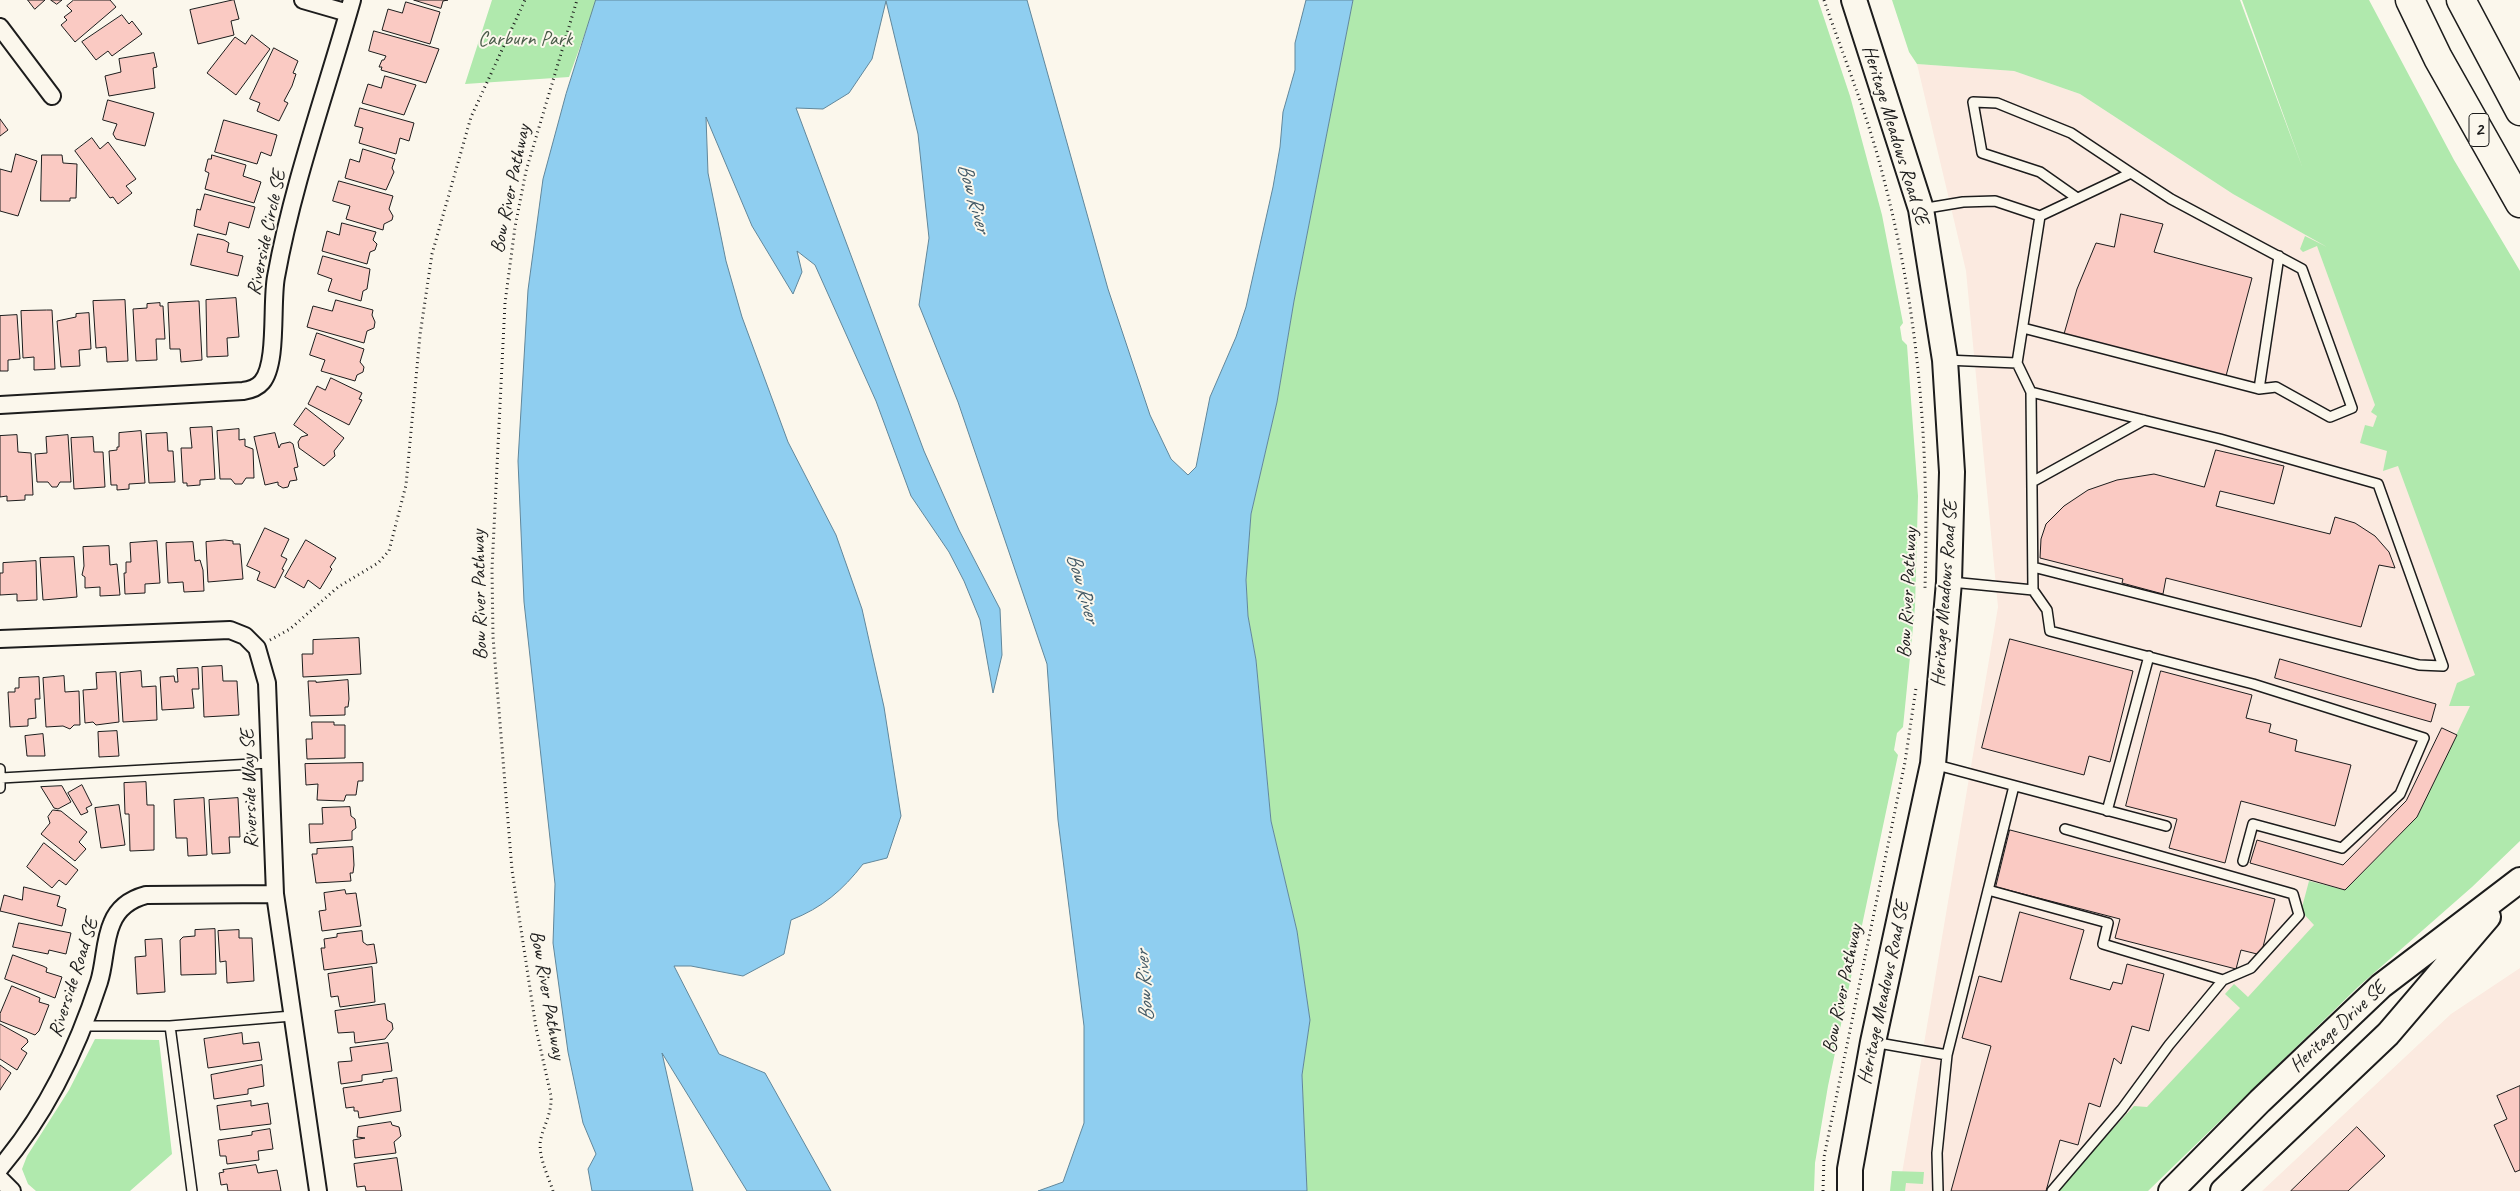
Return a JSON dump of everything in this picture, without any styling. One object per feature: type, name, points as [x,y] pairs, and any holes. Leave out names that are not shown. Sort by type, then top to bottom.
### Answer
[{"type":"highway","points":[[2404,0],[2438,58]]},
{"type":"highway","name":"2","points":[[2410,0],[2438,58],[2520,203]]},
{"type":"highway","name":"2","points":[[2461,0],[2520,111]]},
{"type":"main road","name":"Heritage Meadows Road SE","points":[[1850,1191],[1850,1169],[1873,1042],[1932,764],[1949,582],[1952,472],[1945,360],[1921,209],[1854,0]]},
{"type":"main road","name":"Heritage Drive SE","points":[[2171,1191],[2260,1101],[2381,986],[2520,880]]},
{"type":"main road","name":"Heritage Drive SE","points":[[2223,1191],[2388,1034],[2520,880]]},
{"type":"street","name":"Riverside Circle SE","points":[[0,405],[243,391],[253,389],[262,382],[270,365],[275,279],[300,175],[350,6],[303,0]]},
{"type":"street","points":[[0,27],[52,96]]},
{"type":"street","points":[[0,640],[230,630],[245,636],[256,648]]},
{"type":"street","name":"Riverside Way SE","points":[[256,648],[267,684],[274,894],[318,1191]]},
{"type":"street","name":"Riverside Road SE","points":[[0,1168],[22,1143],[49,1099],[85,1026],[105,964],[112,922],[131,900],[146,895],[274,894]]},
{"type":"street","points":[[0,1179],[12,1191]]},
{"type":"lane","points":[[2023,328],[2259,389],[2276,387],[2330,417],[2352,408],[2302,269],[2171,199],[2071,133],[1996,102],[1973,102],[1982,153],[2040,172],[2077,198]]},
{"type":"lane","points":[[1921,209],[1964,202],[1995,201],[2040,216],[2131,173]]},
{"type":"lane","points":[[2040,216],[2018,363],[2031,392],[2033,590],[2047,610],[2050,631],[2253,684],[2424,738],[2400,794],[2342,848],[2253,824],[2243,860]]},
{"type":"lane","points":[[2259,389],[2279,256]]},
{"type":"lane","points":[[1945,360],[2018,363]]},
{"type":"lane","points":[[2031,392],[2144,420],[2378,484],[2444,666],[2419,665],[2033,567]]},
{"type":"lane","points":[[2032,482],[2144,420]]},
{"type":"lane","points":[[1949,582],[2033,590]]},
{"type":"lane","points":[[2107,811],[2149,656]]},
{"type":"lane","points":[[1,778],[270,763]]},
{"type":"lane","points":[[1932,764],[2166,826]]},
{"type":"lane","points":[[0,769],[0,788]]},
{"type":"lane","points":[[1938,1191],[1937,1153],[1947,1055],[2014,786]]},
{"type":"lane","points":[[2052,1191],[2122,1109],[2169,1045],[2223,980],[2251,968],[2300,915],[2293,894],[2065,829]]},
{"type":"lane","points":[[1988,890],[2108,923],[2103,944],[2223,980]]},
{"type":"lane","points":[[85,1026],[170,1026],[292,1016]]},
{"type":"lane","points":[[170,1026],[192,1191]]},
{"type":"lane","points":[[1873,1042],[1947,1055]]},
{"type":"path","points":[[256,648],[290,629],[338,587],[378,564],[389,551],[406,485],[420,335],[432,254],[471,117],[526,0]]},
{"type":"path","name":"Bow River Pathway","points":[[553,1191],[541,1148],[541,1139],[552,1107],[551,1096],[536,1028],[522,942],[507,821],[493,637],[492,569],[505,302],[515,227],[526,171],[577,0]]},
{"type":"path","name":"Bow River Pathway","points":[[1824,0],[1883,174],[1900,250],[1913,327],[1926,451],[1925,597]]},
{"type":"path","name":"Bow River Pathway","points":[[1823,1191],[1824,1157],[1903,771],[1917,683]]},
{"type":"shaded area","points":[[1917,64],[2014,71],[2080,94],[2233,194],[2334,251],[2499,685],[2436,820],[2076,1191],[1899,1191],[1998,607],[1966,271]]},
{"type":"shaded area","points":[[2520,968],[2520,1191],[2262,1191],[2451,1014]]},
{"type":"green space","name":"Carburn Park","points":[[492,0],[597,0],[569,77],[465,84]]},
{"type":"green space","points":[[1353,0],[1818,0],[1850,96],[1882,215],[1903,323],[1900,327],[1902,340],[1907,345],[1918,496],[1915,607],[1903,727],[1897,733],[1894,750],[1898,755],[1828,1086],[1815,1163],[1814,1191],[1307,1191],[1302,1075],[1310,1020],[1297,931],[1271,821],[1256,660],[1248,616],[1246,580],[1251,514],[1277,402],[1294,301]]},
{"type":"green space","points":[[1892,0],[2240,0],[2303,169],[2242,0],[2369,0],[2454,160],[2520,271],[2520,841],[2472,887],[2358,987],[2148,1191],[2055,1191],[2134,1106],[2147,1107],[2240,1008],[2225,994],[2234,984],[2248,997],[2314,925],[2301,911],[2309,881],[2345,890],[2417,817],[2470,706],[2449,706],[2457,683],[2475,675],[2398,466],[2383,471],[2387,451],[2360,443],[2365,425],[2373,427],[2377,416],[2371,412],[2375,405],[2317,246],[2303,252],[2300,249],[2305,236],[2327,247],[2233,194],[2080,94],[2014,71],[1917,64],[1909,52]]},
{"type":"green space","points":[[95,1039],[159,1040],[172,1154],[130,1191],[36,1191],[28,1184],[22,1169],[27,1156],[69,1090]]},
{"type":"green space","points":[[1892,1171],[1924,1172],[1923,1184],[1906,1183],[1905,1191],[1890,1191]]},
{"type":"water","name":"Bow River","points":[[596,0],[1027,0],[1108,289],[1150,415],[1171,459],[1188,475],[1196,467],[1210,397],[1236,337],[1246,307],[1273,187],[1280,147],[1283,112],[1295,70],[1295,43],[1306,0],[1353,0],[1294,301],[1277,402],[1251,514],[1246,580],[1248,616],[1256,660],[1271,821],[1297,931],[1310,1020],[1302,1075],[1307,1191],[1038,1191],[1063,1182],[1084,1123],[1084,1026],[1058,820],[1047,664],[958,402],[919,305],[929,238],[918,134],[886,1],[872,59],[849,93],[823,109],[796,108],[924,451],[959,530],[1000,609],[1002,655],[993,693],[980,620],[964,581],[949,552],[911,496],[876,401],[815,265],[797,251],[802,272],[793,294],[752,226],[706,117],[708,173],[726,261],[742,317],[788,442],[836,535],[862,609],[884,707],[901,816],[887,858],[863,864],[840,890],[822,904],[791,920],[784,954],[743,976],[691,966],[674,966],[719,1054],[765,1073],[831,1191],[747,1191],[662,1053],[693,1191],[592,1191],[588,1169],[596,1154],[583,1123],[568,1052],[553,943],[555,884],[524,602],[518,461],[528,290],[543,179],[566,94]]},
{"type":"building","points":[[28,0],[45,0],[35,9]]},
{"type":"building","points":[[51,0],[62,0],[57,4]]},
{"type":"building","points":[[74,0],[110,0],[116,7],[75,42],[61,25],[67,20],[64,17],[72,11],[67,6]]},
{"type":"building","points":[[234,0],[239,19],[231,21],[234,35],[198,44],[190,10]]},
{"type":"building","points":[[414,0],[448,0],[443,1],[441,8]]},
{"type":"building","points":[[406,2],[440,12],[430,44],[382,30],[388,9],[402,13]]},
{"type":"building","points":[[122,15],[129,24],[132,21],[142,34],[112,56],[108,51],[96,60],[82,42]]},
{"type":"building","points":[[374,31],[439,49],[426,83],[381,70],[382,67],[379,67],[386,56],[369,51]]},
{"type":"building","points":[[252,35],[270,49],[236,95],[207,73],[235,37],[245,44]]},
{"type":"building","points":[[274,48],[298,61],[293,73],[296,74],[292,86],[284,101],[288,103],[279,121],[257,111],[260,103],[250,99]]},
{"type":"building","points":[[154,53],[157,67],[153,68],[155,88],[109,96],[105,76],[121,72],[119,59]]},
{"type":"building","points":[[385,76],[416,85],[404,115],[362,103],[368,84],[381,88]]},
{"type":"building","points":[[108,100],[154,113],[145,146],[116,139],[113,134],[117,124],[103,120]]},
{"type":"building","points":[[360,108],[414,123],[409,141],[400,138],[396,154],[359,143],[363,128],[355,126]]},
{"type":"building","points":[[0,119],[8,130],[0,136]]},
{"type":"building","points":[[224,120],[277,135],[271,156],[261,152],[257,164],[215,152]]},
{"type":"building","points":[[92,138],[100,149],[108,142],[136,179],[126,186],[132,193],[118,204],[113,197],[110,198],[75,151]]},
{"type":"building","points":[[363,149],[395,159],[392,168],[394,172],[386,190],[345,178],[350,159],[359,162]]},
{"type":"building","points":[[16,154],[37,161],[18,216],[0,211],[0,169],[11,172]]},
{"type":"building","points":[[42,155],[62,155],[63,163],[77,164],[76,198],[70,198],[70,201],[41,201]]},
{"type":"building","points":[[212,155],[246,165],[243,176],[261,182],[254,203],[205,189],[209,173],[205,171],[208,159],[211,159]]},
{"type":"building","points":[[339,181],[393,196],[389,209],[393,216],[392,220],[384,224],[383,230],[346,219],[350,206],[333,201]]},
{"type":"building","points":[[205,194],[255,207],[249,228],[229,222],[226,235],[194,226],[197,209],[200,210]]},
{"type":"building","points":[[2121,214],[2163,224],[2154,252],[2252,278],[2226,376],[2064,334],[2077,289],[2096,243],[2114,247]]},
{"type":"building","points":[[342,223],[376,232],[373,240],[377,244],[375,250],[370,252],[367,264],[322,251],[327,231],[339,235]]},
{"type":"building","points":[[198,234],[224,240],[229,243],[227,252],[243,256],[238,276],[191,265]]},
{"type":"building","points":[[323,256],[370,269],[367,289],[363,291],[361,301],[328,291],[332,279],[318,274]]},
{"type":"building","points":[[236,298],[239,337],[227,338],[228,356],[207,357],[206,300]]},
{"type":"building","points":[[125,300],[128,361],[107,362],[106,347],[96,348],[93,301]]},
{"type":"building","points":[[336,300],[373,310],[374,328],[367,331],[364,343],[307,327],[313,306],[332,311]]},
{"type":"building","points":[[199,301],[202,360],[181,362],[180,349],[170,349],[168,303]]},
{"type":"building","points":[[160,303],[160,306],[163,306],[165,339],[156,339],[157,360],[136,361],[133,309],[147,308],[147,304]]},
{"type":"building","points":[[52,310],[55,369],[34,370],[34,357],[23,358],[21,311]]},
{"type":"building","points":[[89,313],[91,349],[79,350],[80,366],[61,367],[57,321],[76,317],[76,314]]},
{"type":"building","points":[[17,315],[20,359],[8,360],[8,371],[0,371],[0,316]]},
{"type":"building","points":[[317,333],[364,349],[360,362],[364,367],[363,372],[357,375],[355,381],[321,371],[325,360],[310,355]]},
{"type":"building","points":[[331,378],[362,393],[359,399],[362,400],[349,425],[308,404],[317,386],[325,390]]},
{"type":"building","points":[[306,408],[344,438],[334,451],[335,456],[324,466],[299,448],[298,442],[301,437],[308,435],[294,425]]},
{"type":"building","points":[[212,427],[215,479],[200,480],[200,485],[187,486],[187,483],[183,483],[181,448],[192,448],[190,428]]},
{"type":"building","points":[[239,429],[239,440],[245,439],[245,446],[253,449],[254,478],[246,478],[242,484],[235,484],[231,479],[220,479],[217,431]]},
{"type":"building","points":[[141,431],[145,483],[129,484],[129,489],[117,490],[117,485],[111,485],[109,451],[117,450],[117,447],[119,447],[119,433]]},
{"type":"building","points":[[167,433],[168,451],[173,451],[175,482],[149,483],[146,434]]},
{"type":"building","points":[[275,433],[279,448],[281,444],[290,442],[293,444],[298,467],[294,468],[297,480],[290,481],[288,487],[283,488],[278,485],[278,482],[265,485],[254,437]]},
{"type":"building","points":[[17,435],[18,452],[31,453],[33,495],[25,495],[25,500],[7,501],[7,496],[0,497],[0,436]]},
{"type":"building","points":[[68,435],[71,482],[60,482],[57,487],[52,487],[48,482],[37,482],[35,454],[47,453],[46,437]]},
{"type":"building","points":[[93,437],[94,452],[103,452],[105,487],[74,489],[71,438]]},
{"type":"building","points":[[2216,450],[2284,466],[2274,504],[2220,491],[2216,506],[2330,534],[2335,517],[2355,523],[2375,536],[2389,552],[2395,568],[2379,565],[2361,627],[2166,578],[2163,594],[2122,583],[2123,579],[2040,558],[2041,539],[2046,524],[2064,506],[2088,490],[2117,480],[2154,474],[2204,487]]},
{"type":"building","points":[[265,528],[289,539],[281,556],[287,559],[282,569],[284,570],[275,588],[257,580],[260,572],[247,566]]},
{"type":"building","points":[[306,540],[336,558],[320,589],[308,580],[304,588],[285,577]]},
{"type":"building","points":[[157,541],[160,583],[145,584],[145,593],[125,594],[124,573],[126,573],[126,562],[131,562],[130,543]]},
{"type":"building","points":[[233,541],[233,544],[240,544],[243,579],[208,582],[206,542]]},
{"type":"building","points":[[193,542],[195,561],[200,560],[203,570],[204,591],[184,592],[183,582],[168,583],[166,543]]},
{"type":"building","points":[[109,546],[110,565],[117,564],[120,595],[100,596],[100,587],[85,588],[85,577],[82,575],[84,566],[83,547]]},
{"type":"building","points":[[74,557],[77,597],[43,600],[40,558]]},
{"type":"building","points":[[36,561],[37,600],[17,601],[17,594],[0,595],[0,573],[3,573],[3,563]]},
{"type":"building","points":[[359,638],[361,674],[303,677],[302,654],[313,654],[313,640]]},
{"type":"building","points":[[2010,639],[2133,671],[2110,762],[2089,756],[2084,775],[1982,748]]},
{"type":"building","points":[[2280,659],[2436,704],[2431,722],[2275,678]]},
{"type":"building","points":[[222,666],[223,681],[237,681],[239,715],[204,717],[202,667]]},
{"type":"building","points":[[198,668],[199,689],[192,689],[194,708],[162,710],[160,677],[174,676],[175,682],[178,682],[177,669]]},
{"type":"building","points":[[141,671],[142,687],[156,686],[157,720],[123,722],[120,673]]},
{"type":"building","points":[[2161,671],[2252,695],[2246,718],[2271,724],[2269,732],[2297,740],[2295,751],[2351,765],[2335,826],[2241,801],[2225,863],[2169,848],[2177,819],[2126,806]]},
{"type":"building","points":[[116,672],[119,722],[96,725],[93,722],[85,723],[83,690],[97,689],[96,673]]},
{"type":"building","points":[[64,676],[65,692],[79,691],[80,725],[74,725],[70,729],[63,726],[46,727],[43,678]]},
{"type":"building","points":[[39,677],[40,699],[35,699],[36,718],[28,719],[28,726],[10,727],[8,692],[15,692],[15,688],[19,688],[19,678]]},
{"type":"building","points":[[348,680],[349,699],[348,707],[345,707],[345,715],[310,716],[308,681]]},
{"type":"building","points":[[312,722],[334,722],[334,725],[345,725],[345,758],[307,759],[306,739],[312,739]]},
{"type":"building","points":[[2442,728],[2457,735],[2417,817],[2345,890],[2250,863],[2257,840],[2343,865],[2406,801]]},
{"type":"building","points":[[117,731],[119,756],[99,757],[98,732]]},
{"type":"building","points":[[43,734],[45,756],[27,756],[25,736]]},
{"type":"building","points":[[363,763],[363,781],[358,781],[356,795],[346,795],[344,801],[317,800],[318,784],[306,785],[305,764]]},
{"type":"building","points":[[146,782],[147,805],[154,805],[154,850],[130,851],[129,814],[125,814],[124,783]]},
{"type":"building","points":[[82,785],[92,805],[86,808],[88,812],[81,815],[68,793]]},
{"type":"building","points":[[62,786],[71,802],[58,809],[54,808],[41,787]]},
{"type":"building","points":[[204,798],[207,855],[188,856],[187,838],[176,838],[174,800]]},
{"type":"building","points":[[238,798],[240,837],[229,837],[230,853],[212,854],[209,800]]},
{"type":"building","points":[[119,805],[125,845],[101,848],[95,808]]},
{"type":"building","points":[[350,807],[351,816],[355,819],[356,828],[352,831],[352,840],[310,843],[309,824],[323,824],[322,808]]},
{"type":"building","points":[[53,810],[61,811],[87,832],[79,842],[86,849],[75,861],[41,834],[50,823],[48,817]]},
{"type":"building","points":[[2010,830],[2275,899],[2261,955],[2241,950],[2236,969],[2115,938],[2120,919],[1996,887]]},
{"type":"building","points":[[44,843],[78,870],[66,885],[59,880],[52,888],[27,867]]},
{"type":"building","points":[[353,847],[354,865],[353,873],[350,873],[351,881],[316,883],[312,854],[317,854],[317,849]]},
{"type":"building","points":[[24,887],[60,896],[57,906],[66,909],[62,926],[0,911],[4,895],[22,900]]},
{"type":"building","points":[[345,890],[346,894],[356,893],[361,926],[322,931],[319,911],[326,910],[324,893]]},
{"type":"building","points":[[2020,912],[2084,930],[2070,979],[2110,990],[2113,982],[2122,984],[2127,964],[2164,974],[2149,1031],[2132,1026],[2121,1064],[2114,1058],[2100,1107],[2089,1103],[2078,1145],[2060,1140],[2046,1191],[1951,1191],[1991,1046],[1962,1038],[1979,976],[2001,982]]},
{"type":"building","points":[[19,923],[71,933],[66,954],[49,950],[48,954],[13,947]]},
{"type":"building","points":[[215,929],[216,974],[181,975],[180,940],[183,937],[195,936],[195,930]]},
{"type":"building","points":[[239,930],[239,938],[252,938],[254,981],[227,983],[226,961],[220,962],[218,931]]},
{"type":"building","points":[[362,931],[363,942],[367,945],[374,944],[377,963],[324,970],[321,948],[325,948],[324,939],[337,937],[337,934]]},
{"type":"building","points":[[162,939],[165,992],[137,994],[135,957],[146,956],[145,940]]},
{"type":"building","points":[[13,955],[43,966],[47,968],[46,972],[62,977],[55,998],[5,979]]},
{"type":"building","points":[[372,967],[375,1002],[340,1007],[338,996],[331,997],[328,974]]},
{"type":"building","points":[[12,986],[40,998],[39,1002],[49,1005],[39,1031],[35,1035],[0,1021],[0,1014]]},
{"type":"building","points":[[385,1004],[387,1020],[392,1023],[393,1029],[385,1039],[355,1043],[354,1032],[338,1033],[335,1011]]},
{"type":"building","points":[[0,1024],[27,1039],[28,1042],[21,1049],[27,1053],[17,1070],[0,1059]]},
{"type":"building","points":[[242,1033],[243,1044],[259,1042],[262,1060],[208,1068],[204,1039]]},
{"type":"building","points":[[388,1043],[392,1071],[362,1075],[362,1081],[341,1084],[338,1062],[352,1061],[350,1048]]},
{"type":"building","points":[[0,1065],[11,1073],[0,1090]]},
{"type":"building","points":[[262,1065],[264,1086],[248,1089],[248,1094],[214,1099],[211,1075]]},
{"type":"building","points":[[397,1078],[401,1111],[359,1118],[358,1111],[354,1111],[354,1107],[346,1108],[343,1088]]},
{"type":"building","points":[[2520,1086],[2520,1170],[2515,1172],[2494,1125],[2507,1119],[2497,1096]]},
{"type":"building","points":[[251,1101],[251,1106],[268,1103],[271,1124],[220,1130],[217,1106]]},
{"type":"building","points":[[391,1122],[392,1125],[399,1127],[401,1136],[394,1142],[396,1153],[355,1158],[353,1140],[365,1138],[357,1137],[358,1127]]},
{"type":"building","points":[[2357,1127],[2385,1156],[2348,1191],[2291,1191]]},
{"type":"building","points":[[270,1129],[273,1149],[258,1151],[259,1160],[227,1164],[226,1156],[220,1156],[218,1140],[252,1135],[252,1132]]},
{"type":"building","points":[[397,1158],[402,1191],[366,1191],[365,1186],[357,1187],[354,1164]]},
{"type":"building","points":[[256,1165],[258,1173],[277,1170],[281,1191],[228,1191],[227,1184],[221,1185],[219,1173],[224,1172],[223,1170]]}]
